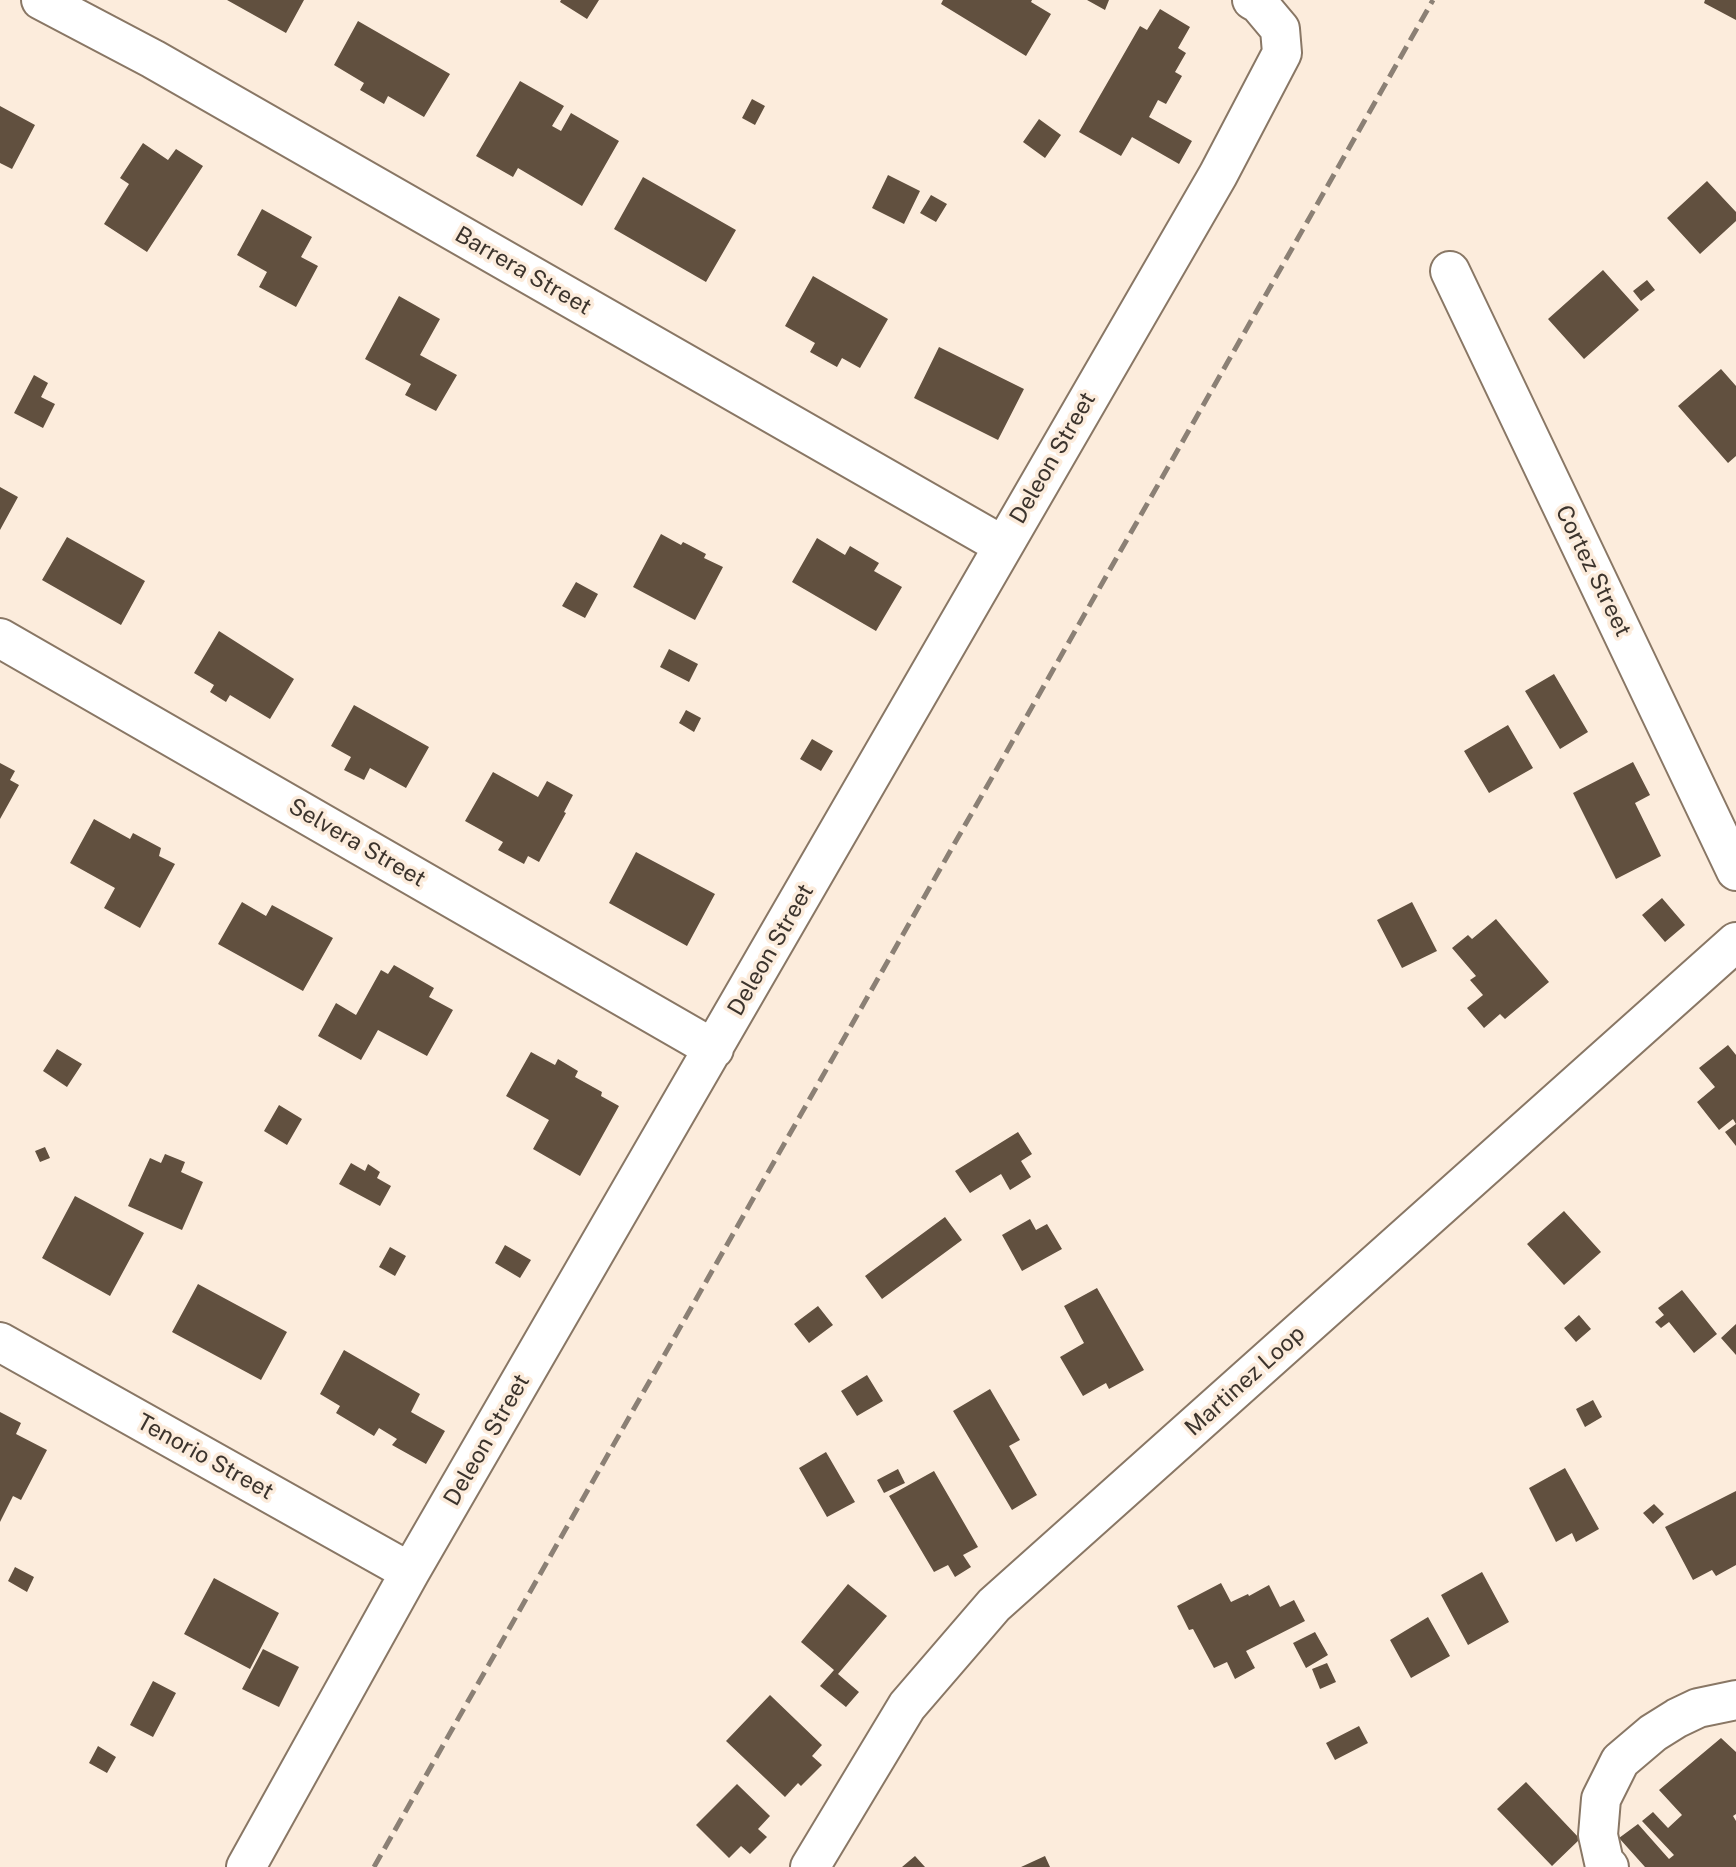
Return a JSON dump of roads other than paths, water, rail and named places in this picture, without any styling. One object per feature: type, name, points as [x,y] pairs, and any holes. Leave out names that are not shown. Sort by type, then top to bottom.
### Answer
[{"type":"street","name":"Barrera Street","points":[[41,0],[165,66],[1002,545]]},
{"type":"street","name":"Deleon Street","points":[[246,1867],[411,1572],[1218,175],[1282,52],[1280,29],[1259,4],[1252,0]]},
{"type":"street","name":"Cortez Street","points":[[1450,271],[1736,871]]},
{"type":"street","name":"Selvera Street","points":[[0,638],[714,1049]]},
{"type":"street","name":"Martinez Loop","points":[[810,1867],[907,1706],[994,1605],[1736,942]]},
{"type":"street","name":"Tenorio Street","points":[[0,1342],[411,1572]]},
{"type":"street","points":[[1609,1867],[1604,1862],[1598,1835],[1601,1799],[1620,1761],[1653,1732],[1677,1718],[1698,1708],[1736,1700]]},
{"type":"railway","points":[[374,1867],[1433,0]]}]
